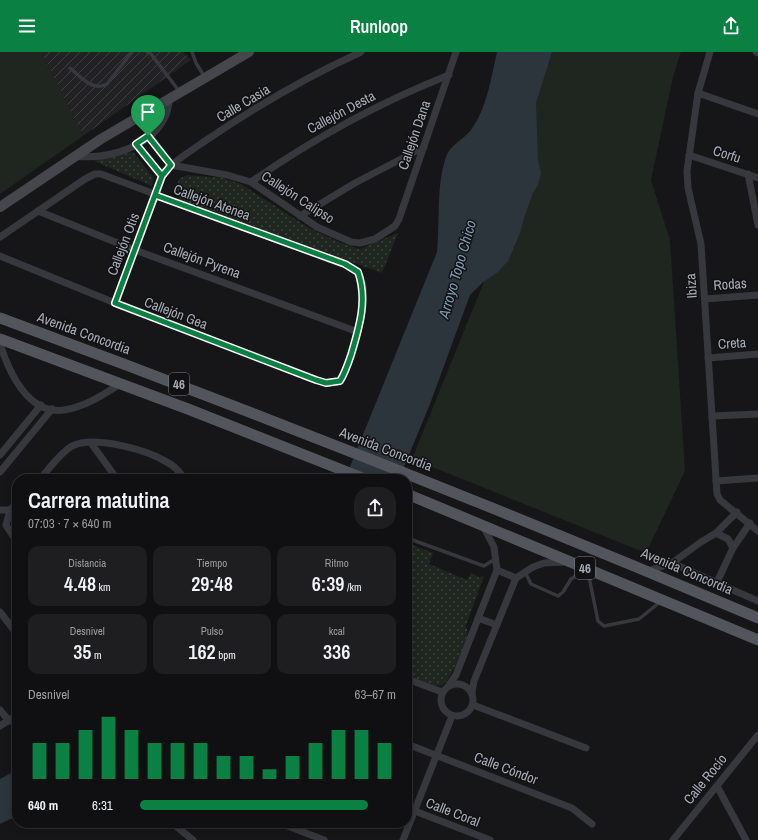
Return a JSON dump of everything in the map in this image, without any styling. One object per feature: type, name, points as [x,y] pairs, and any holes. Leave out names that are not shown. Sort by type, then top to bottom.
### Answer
[{"type":"main road","name":"Avenida Concordia","points":[[0,318],[191,389],[409,474]]},
{"type":"main road","name":"46","points":[[0,339],[250,433],[352,474]]},
{"type":"main road","name":"Avenida Concordia","points":[[412,475],[648,571],[758,618]]},
{"type":"main road","name":"46","points":[[412,497],[483,525],[758,640]]},
{"type":"street","points":[[0,207],[74,156],[170,97],[249,52]]},
{"type":"street","name":"Calle Casia","points":[[155,195],[162,176],[171,165],[240,118],[361,52]]},
{"type":"street","name":"Callejón Dana","points":[[395,226],[403,209],[456,52]]},
{"type":"street","name":"Ibiza","points":[[710,52],[698,93],[687,171],[688,188],[701,244],[716,481],[718,497],[758,531]]},
{"type":"street","name":"Callejón Desta","points":[[251,182],[328,132],[396,97],[448,75]]},
{"type":"street","points":[[698,93],[758,114]]},
{"type":"street","points":[[74,156],[102,156],[120,152],[136,144],[156,129],[166,116],[170,97]]},
{"type":"street","points":[[148,136],[171,165]]},
{"type":"street","points":[[136,144],[162,176]]},
{"type":"street","points":[[300,216],[355,183],[424,147]]},
{"type":"street","name":"Corfu","points":[[689,155],[758,178]]},
{"type":"street","name":"Callejón Calipso","points":[[171,165],[227,175],[251,182],[273,195],[300,216],[338,237],[360,243],[375,239],[395,226]]},
{"type":"street","name":"Callejón Atenea","points":[[0,237],[84,179],[95,174],[101,174],[345,264],[358,272],[362,288],[362,314],[358,332]]},
{"type":"street","points":[[748,174],[758,225]]},
{"type":"street","name":"Callejón Otis","points":[[115,303],[155,195]]},
{"type":"street","name":"Callejón Pyrena","points":[[38,211],[135,250],[358,332]]},
{"type":"street","name":"Callejón Gea","points":[[2,258],[115,303],[326,383],[340,381],[358,332]]},
{"type":"street","name":"Rodas","points":[[705,299],[758,294]]},
{"type":"street","points":[[0,344],[2,358],[20,387],[40,405],[52,409],[64,410],[84,405],[120,384]]},
{"type":"street","name":"Creta","points":[[708,358],[758,354]]},
{"type":"street","points":[[10,460],[1,454],[40,405]]},
{"type":"street","points":[[0,472],[52,409]]},
{"type":"street","points":[[712,416],[758,414]]},
{"type":"street","points":[[45,474],[68,449],[79,444],[91,443],[112,444],[144,453],[170,464],[180,474]]},
{"type":"street","points":[[91,443],[113,474]]},
{"type":"street","points":[[716,481],[758,478]]},
{"type":"street","points":[[0,510],[10,510],[3,524],[12,536]]},
{"type":"street","points":[[648,571],[672,563],[716,533],[737,512]]},
{"type":"street","points":[[717,582],[733,548],[750,523]]},
{"type":"street","points":[[483,525],[494,547],[496,570],[456,675],[442,692],[441,704],[443,709],[452,716],[464,715],[473,705],[472,692],[474,681],[516,578],[525,571],[544,563],[571,562]]},
{"type":"street","points":[[716,533],[728,539],[733,548]]},
{"type":"street","points":[[672,563],[758,601]]},
{"type":"street","points":[[496,570],[516,578]]},
{"type":"street","points":[[0,612],[12,628]]},
{"type":"street","points":[[478,618],[497,625]]},
{"type":"street","points":[[412,681],[442,692]]},
{"type":"street","points":[[449,685],[464,685],[472,692]]},
{"type":"street","points":[[473,705],[586,748]]},
{"type":"street","points":[[0,710],[8,721]]},
{"type":"street","points":[[412,818],[452,716]]},
{"type":"street","points":[[0,726],[12,718]]},
{"type":"street","name":"Calle Rocío","points":[[676,839],[758,736]]},
{"type":"street","name":"Calle Cóndor","points":[[412,746],[572,808],[592,824]]},
{"type":"street","points":[[717,786],[746,840]]},
{"type":"street","name":"Calle Coral","points":[[412,810],[490,840]]},
{"type":"street","points":[[178,828],[193,840]]},
{"type":"street","points":[[293,828],[324,840]]},
{"type":"street","points":[[403,840],[408,828]]},
{"type":"lane","points":[[70,68],[95,87],[101,87],[107,84],[132,52]]},
{"type":"lane","points":[[147,52],[151,54],[180,92]]},
{"type":"lane","points":[[192,52],[196,63],[205,77]]},
{"type":"lane","points":[[412,540],[484,566],[490,564],[496,558]]},
{"type":"lane","points":[[525,571],[532,584],[558,596],[564,592],[571,579],[588,569],[598,621],[604,626],[639,619],[662,600]]},
{"type":"shaded area","points":[[0,52],[41,52],[83,136],[0,194]]},
{"type":"shaded area","points":[[41,52],[183,52],[191,60],[83,136]]},
{"type":"shaded area","points":[[546,52],[681,52],[673,77],[651,180],[670,240],[685,471],[646,553],[412,459],[505,230]]},
{"type":"shaded area","points":[[133,152],[153,177],[152,186],[94,161]]},
{"type":"shaded area","points":[[187,175],[222,178],[241,184],[309,228],[341,243],[360,249],[398,233],[382,273],[180,200],[177,186],[179,179]]},
{"type":"shaded area","points":[[412,545],[433,553],[429,564],[467,580],[471,573],[479,577],[484,576],[466,625],[468,633],[464,645],[449,677],[445,683],[438,686],[412,676]]},
{"type":"water","name":"Arroyo Topo Chico","points":[[497,52],[552,52],[536,103],[538,160],[541,173],[538,185],[533,193],[520,233],[508,261],[498,272],[482,283],[470,295],[430,404],[401,474],[347,474],[437,252],[441,180],[446,157],[450,149],[471,130],[481,112],[488,92]]},
{"type":"water","points":[[12,773],[12,818],[0,824],[0,779]]},
{"type":"route","points":[[148,136],[136,144],[162,176],[155,195],[345,264],[358,272],[361,279],[362,288],[362,314],[358,332],[345,371],[340,381],[326,383],[316,380],[115,303],[162,176],[171,165],[148,136]]}]
